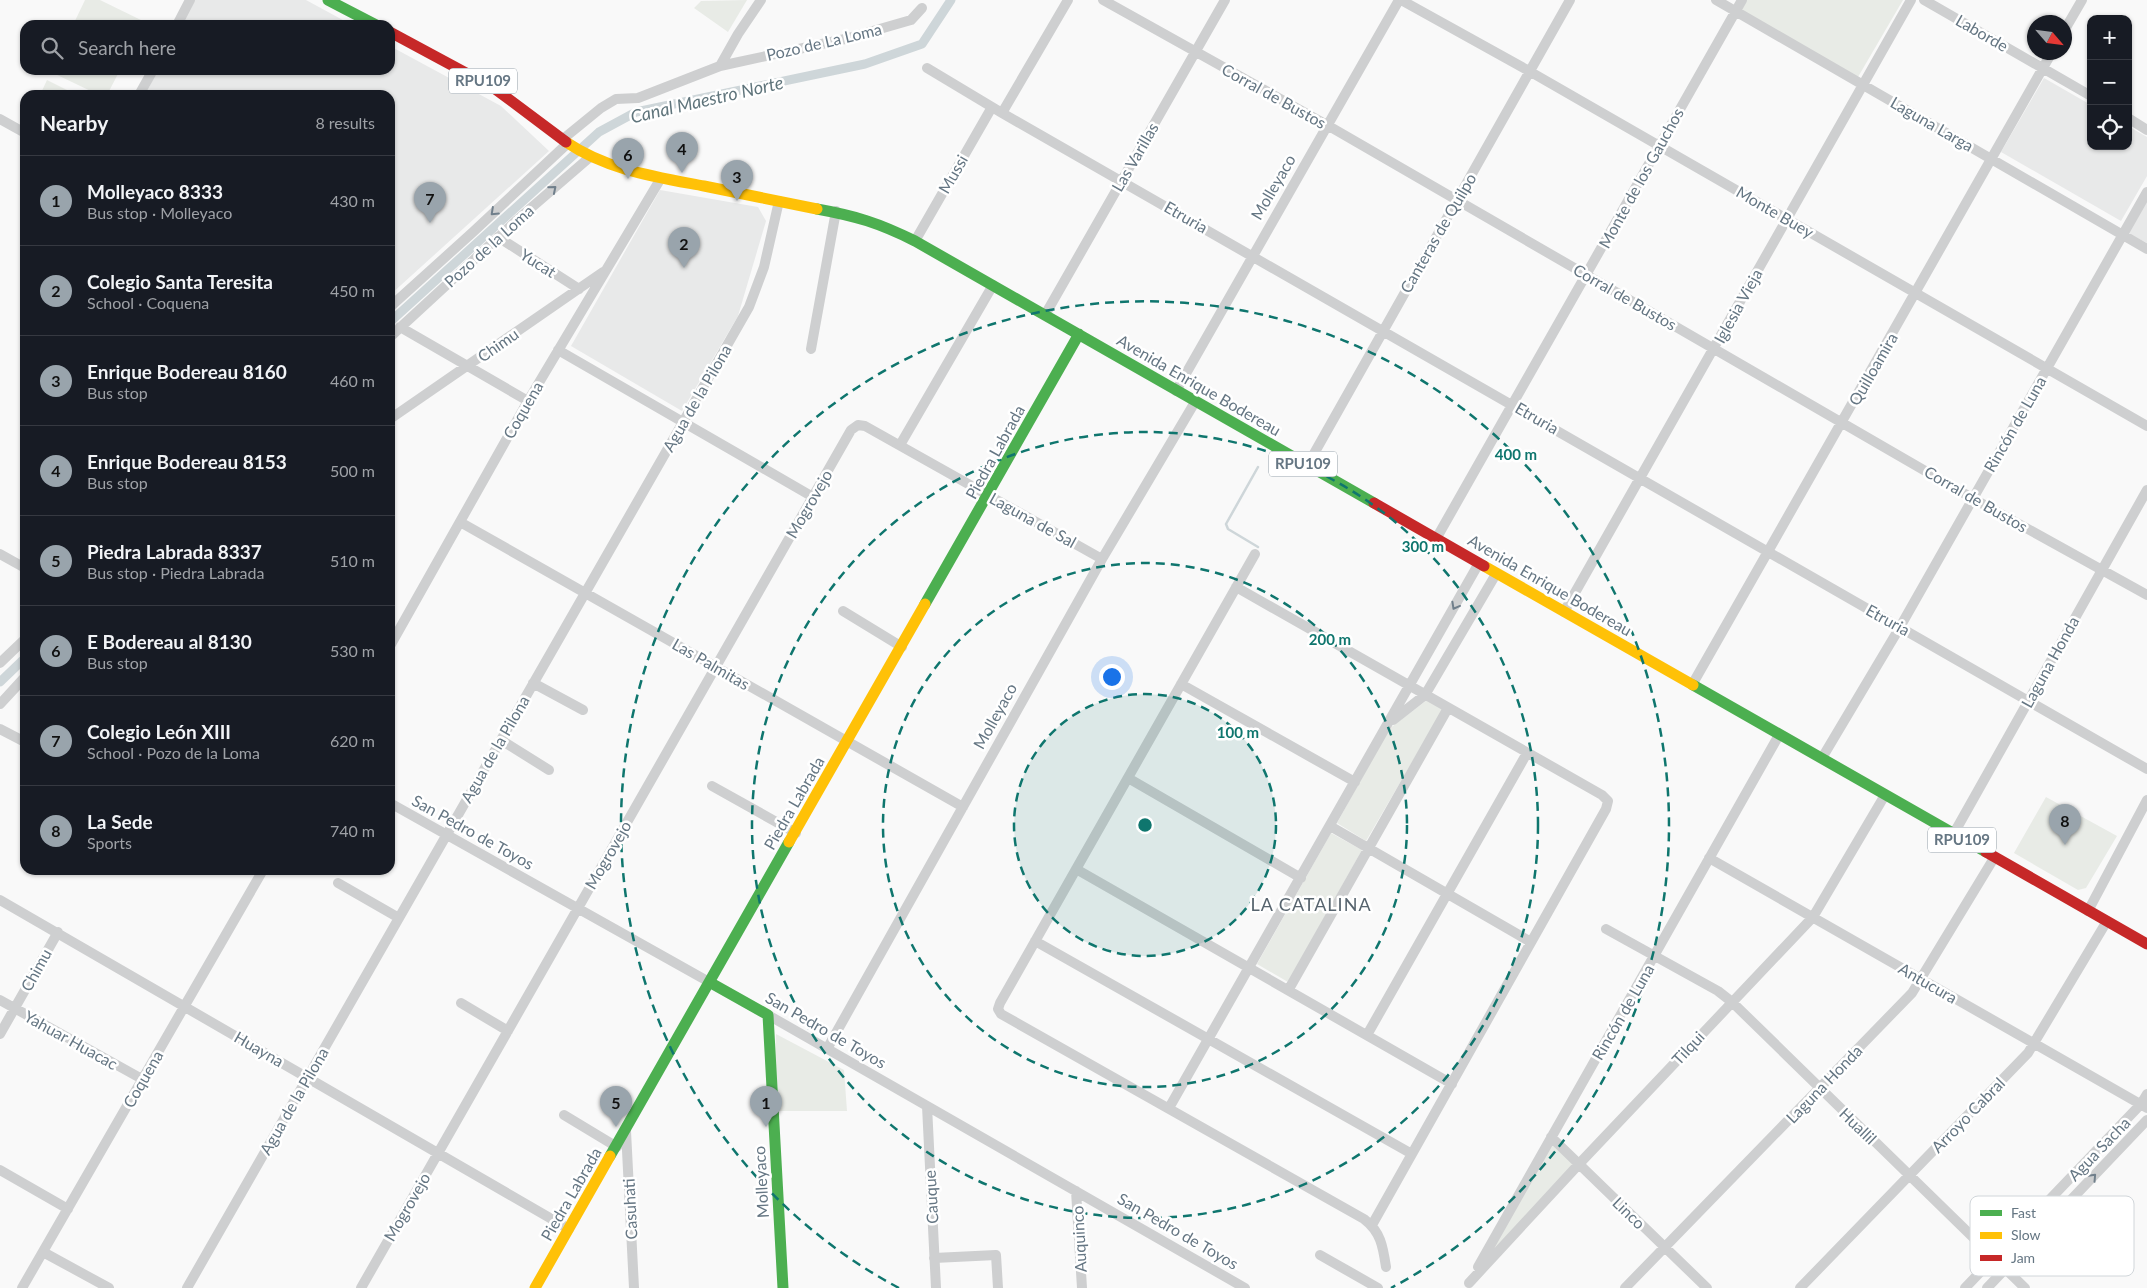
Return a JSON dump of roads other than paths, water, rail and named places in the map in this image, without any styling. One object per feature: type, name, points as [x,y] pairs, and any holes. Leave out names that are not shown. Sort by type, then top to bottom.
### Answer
[{"type":"main road","points":[[328,0],[366,20]]},
{"type":"main road","name":"Avenida Enrique Bodereau","points":[[395,35],[494,88],[590,157],[618,168],[661,178],[836,212],[875,222],[915,241],[2147,944]]},
{"type":"main road","name":"Piedra Labrada","points":[[536,1288],[1079,334]]},
{"type":"main road","name":"San Pedro de Toyos","points":[[711,983],[768,1015]]},
{"type":"main road","name":"Molleyaco","points":[[768,1015],[783,1288]]},
{"type":"street","points":[[180,20],[190,0]]},
{"type":"street","points":[[720,66],[738,34],[761,0]]},
{"type":"street","points":[[1002,113],[1068,0]]},
{"type":"street","name":"Corral de Bustos","points":[[1103,0],[1327,125],[1843,421],[1972,498],[2147,595]]},
{"type":"street","name":"Las Varillas","points":[[1045,315],[1225,0]]},
{"type":"street","name":"Monte Buey","points":[[1400,0],[1530,71],[2046,370],[2147,426]]},
{"type":"street","name":"Molleyaco","points":[[1176,391],[1252,255],[1400,0]]},
{"type":"street","name":"Canteras de Quilpo","points":[[1307,466],[1382,330],[1570,0]]},
{"type":"street","name":"Laguna Larga","points":[[1716,0],[2147,249]]},
{"type":"street","name":"Monte de los Gauchos","points":[[1436,539],[1742,0]]},
{"type":"street","name":"Iglesia Vieja","points":[[1564,612],[1911,0]]},
{"type":"street","name":"Laborde","points":[[1924,0],[2087,94]]},
{"type":"street","points":[[2072,17],[2082,0]]},
{"type":"street","name":"Pozo de La Loma","points":[[720,66],[845,39],[911,20],[922,8]]},
{"type":"street","name":"Quilloamira","points":[[1692,685],[2048,60]]},
{"type":"street","name":"Pozo de la Loma","points":[[395,303],[474,232],[601,108],[616,99],[638,98],[720,66]]},
{"type":"street","name":"Etruria","points":[[927,68],[1002,113],[2147,769]]},
{"type":"street","points":[[142,90],[150,75]]},
{"type":"street","name":"Mussi","points":[[915,241],[992,107]]},
{"type":"street","points":[[0,120],[20,130]]},
{"type":"street","points":[[2132,121],[2147,130]]},
{"type":"street","name":"Pozo de la Loma","points":[[395,332],[498,237],[590,157]]},
{"type":"street","name":"Coquena","points":[[395,637],[528,401],[661,178]]},
{"type":"street","name":"Rincón de Luna","points":[[1822,758],[1900,627],[2147,192]]},
{"type":"street","name":"Agua de la Pilona","points":[[187,1288],[684,422],[757,291],[779,201]]},
{"type":"street","points":[[811,349],[836,212]]},
{"type":"street","name":"Yucat","points":[[498,237],[579,288]]},
{"type":"street","name":"Chimu","points":[[395,416],[606,270]]},
{"type":"street","points":[[900,446],[992,285]]},
{"type":"street","points":[[400,327],[528,401]]},
{"type":"street","points":[[558,350],[813,497]]},
{"type":"street","name":"Molleyaco","points":[[827,1049],[1102,559],[1195,402]]},
{"type":"street","name":"Laguna de Sal","points":[[858,425],[865,426],[1102,559]]},
{"type":"street","name":"Mogrovejo","points":[[361,1288],[813,497],[852,430],[858,425]]},
{"type":"street","name":"Laguna Honda","points":[[1953,835],[2147,490]]},
{"type":"street","name":"Las Palmitas","points":[[460,522],[963,807]]},
{"type":"street","points":[[0,554],[20,565]]},
{"type":"street","points":[[1255,554],[997,1011],[1372,1225],[1379,1234],[1386,1267]]},
{"type":"street","points":[[1168,1108],[1479,564]]},
{"type":"street","points":[[1388,723],[1425,695],[1496,574]]},
{"type":"street","points":[[1236,587],[1602,795],[1608,801],[1606,809],[1372,1225]]},
{"type":"street","points":[[843,611],[902,647]]},
{"type":"street","points":[[0,663],[20,644]]},
{"type":"street","points":[[0,704],[20,682]]},
{"type":"street","points":[[533,683],[583,710]]},
{"type":"street","points":[[1181,684],[1355,782]]},
{"type":"street","points":[[1289,989],[1367,848],[1448,708]]},
{"type":"street","points":[[0,730],[20,740]]},
{"type":"street","name":"Rincón de Luna","points":[[1468,1286],[1778,735]]},
{"type":"street","points":[[501,740],[549,770]]},
{"type":"street","points":[[1367,1035],[1527,754]]},
{"type":"street","points":[[1128,778],[1301,878]]},
{"type":"street","points":[[712,786],[796,833]]},
{"type":"street","name":"Tilqui","points":[[1468,1286],[1579,1164],[1813,917],[1885,795]]},
{"type":"street","points":[[2088,910],[2147,800]]},
{"type":"street","name":"San Pedro de Toyos","points":[[395,806],[711,983]]},
{"type":"street","points":[[1330,826],[1531,942]]},
{"type":"street","name":"Antucura","points":[[1709,858],[2144,1106]]},
{"type":"street","name":"Laguna Honda","points":[[1625,1288],[1912,993],[1994,858]]},
{"type":"street","points":[[1076,869],[1289,989],[1452,1084]]},
{"type":"street","name":"Coquena","points":[[22,1288],[259,875]]},
{"type":"street","points":[[338,883],[399,918]]},
{"type":"street","name":"Huayna","points":[[0,900],[569,1229]]},
{"type":"street","name":"Arroyo Cabral","points":[[1800,1288],[2034,1044],[2107,922]]},
{"type":"street","name":"Huallil","points":[[1606,929],[1718,991],[1732,1002],[1970,1235]]},
{"type":"street","name":"Chimu","points":[[0,1034],[58,932]]},
{"type":"street","points":[[1035,941],[1412,1154]]},
{"type":"street","name":"Yahuar Huacac","points":[[0,1000],[142,1080]]},
{"type":"street","points":[[461,1003],[508,1031]]},
{"type":"street","name":"San Pedro de Toyos","points":[[768,1015],[1245,1288]]},
{"type":"street","name":"Agua Sacha","points":[[2055,1196],[2144,1106],[2147,1094]]},
{"type":"street","name":"Cauque","points":[[928,1106],[936,1288]]},
{"type":"street","points":[[564,1115],[617,1147]]},
{"type":"street","name":"Agua Sacha","points":[[2075,1196],[2147,1120]]},
{"type":"street","name":"Casuhati","points":[[626,1131],[634,1288]]},
{"type":"street","name":"Linco","points":[[1551,1137],[1707,1288]]},
{"type":"street","points":[[0,1170],[68,1209]]},
{"type":"street","name":"Auquinco","points":[[1076,1191],[1082,1288]]},
{"type":"street","points":[[43,1252],[109,1288]]},
{"type":"street","points":[[934,1258],[996,1255],[998,1288]]},
{"type":"street","points":[[1320,1255],[1378,1288]]},
{"type":"street","name":"Agua Sacha","points":[[1965,1288],[1977,1276]]},
{"type":"street","name":"Agua Sacha","points":[[1987,1288],[1999,1276]]},
{"type":"street","name":"Huallil","points":[[2013,1276],[2025,1288]]},
{"type":"waterway","name":"Canal Maestro Norte","points":[[395,317],[599,132],[636,112],[865,64],[922,44],[951,0]]},
{"type":"waterway","points":[[1258,467],[1226,524],[1228,529],[1258,547]]},
{"type":"waterway","name":"Canal Maestro Norte","points":[[0,682],[20,663]]},
{"type":"place","name":"Enrique Bodereau 8153","points":[[682,173]]},
{"type":"place","name":"E Bodereau al 8130","points":[[628,179]]},
{"type":"place","name":"Enrique Bodereau 8160","points":[[737,201]]},
{"type":"place","name":"Colegio León XIII","points":[[430,223]]},
{"type":"place","name":"Colegio Santa Teresita","points":[[684,268]]},
{"type":"place","name":"La Sede","points":[[2065,845]]},
{"type":"place","name":"Piedra Labrada 8337","points":[[616,1127]]},
{"type":"place","name":"Molleyaco 8333","points":[[766,1127]]},
{"type":"district","name":"LA CATALINA","points":[[1311,905]]}]
